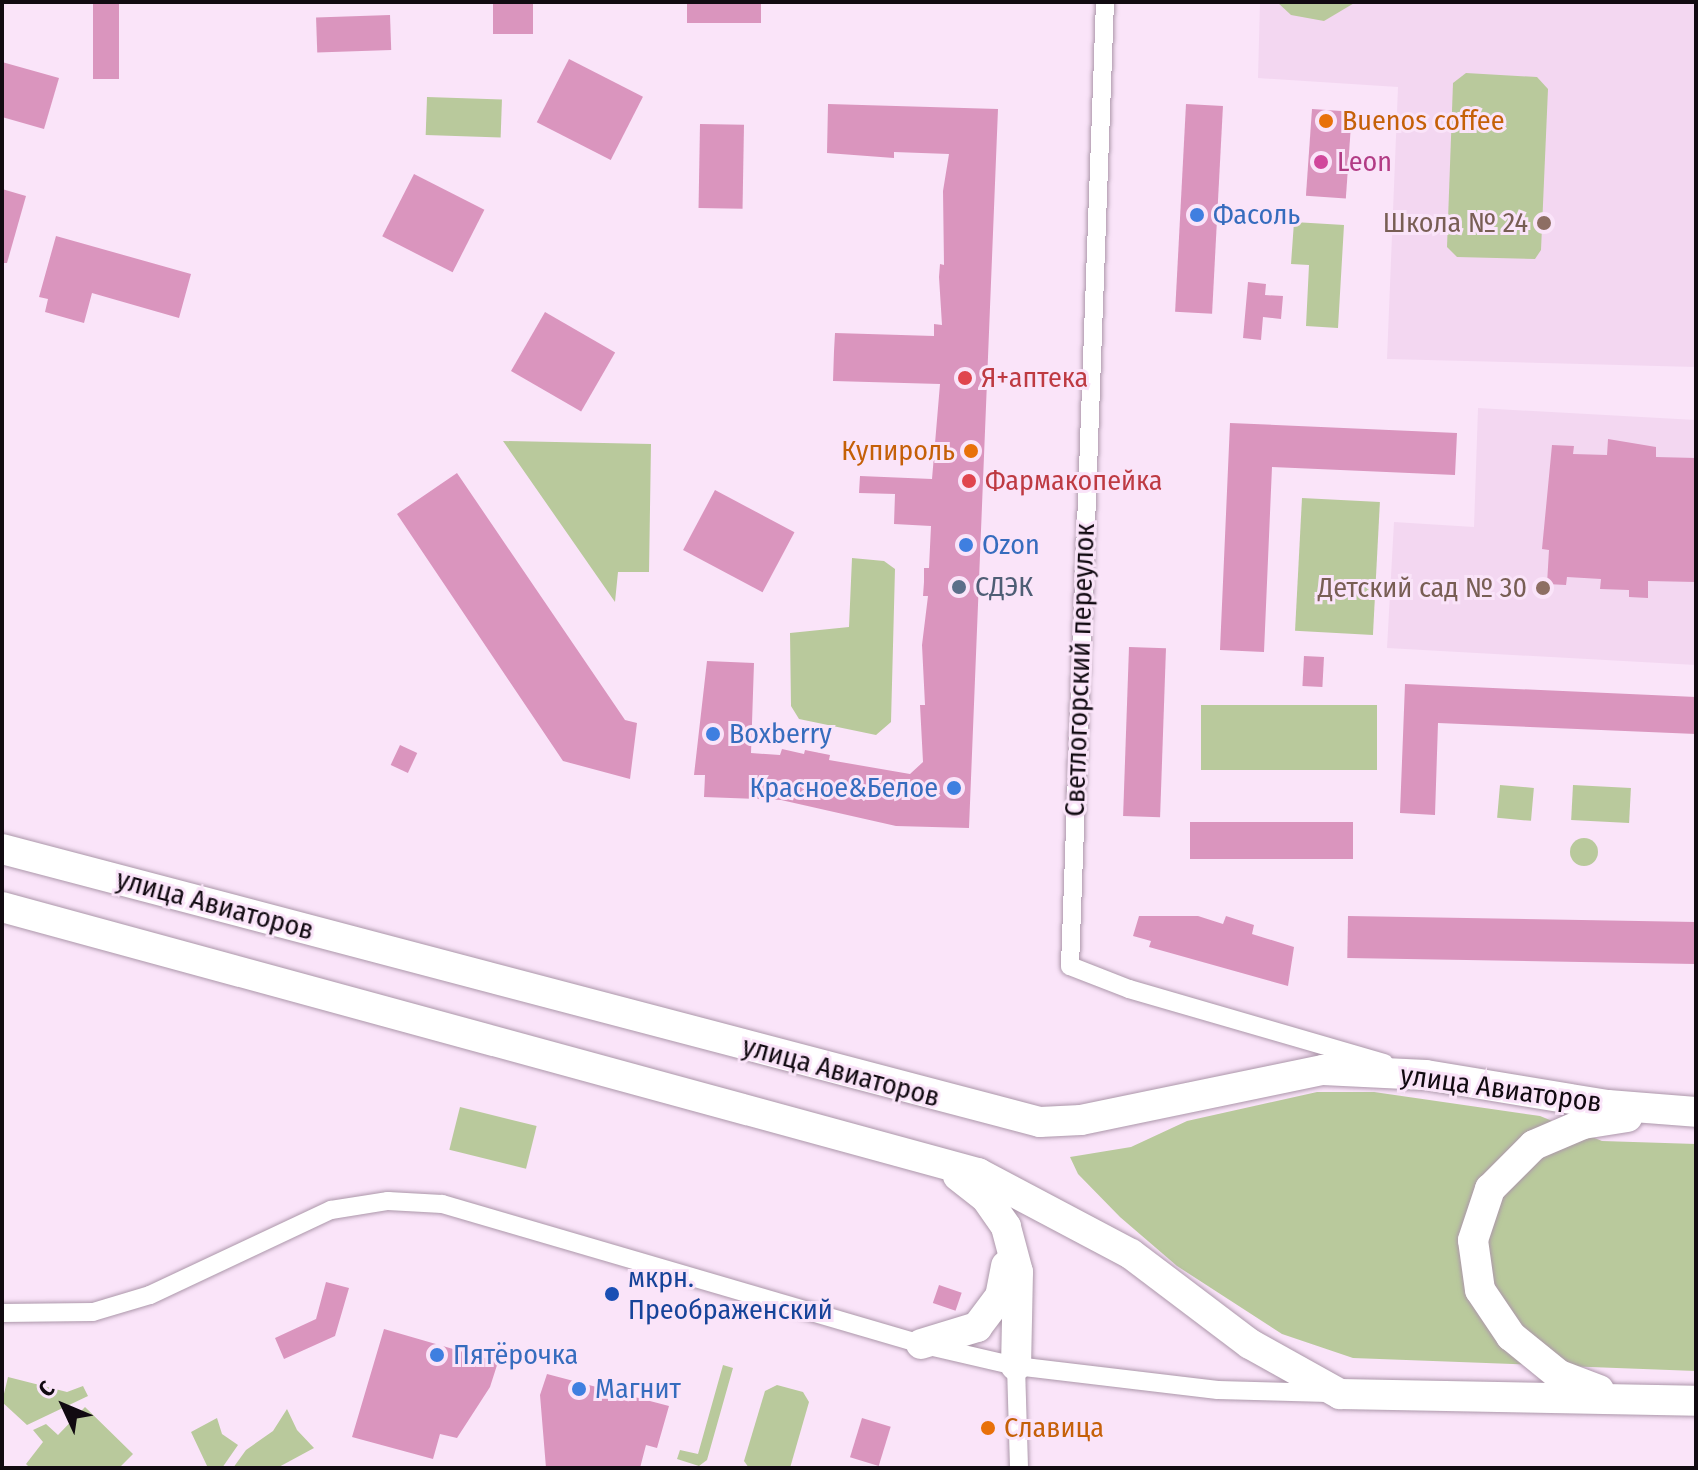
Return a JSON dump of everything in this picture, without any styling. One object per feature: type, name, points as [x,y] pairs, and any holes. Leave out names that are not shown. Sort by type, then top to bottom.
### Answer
[{"type":"main road","name":"улица Авиаторов","points":[[2,849],[1040,1122],[1081,1120],[1323,1070],[1426,1075],[1681,1111]]},
{"type":"main road","name":"улица Авиаторов","points":[[2,907],[936,1161],[1025,1195],[1131,1254],[1250,1344],[1340,1394],[1696,1401]]},
{"type":"main road","points":[[1619,1398],[1559,1375],[1511,1336],[1480,1290],[1473,1240],[1490,1189],[1534,1145],[1583,1124],[1681,1111]]},
{"type":"main road","points":[[936,1161],[986,1198],[1006,1227],[1018,1272],[1016,1366]]},
{"type":"main road","points":[[921,1344],[959,1336],[990,1313],[1000,1297],[1010,1245]]},
{"type":"street","name":"Светлогорский переулок","points":[[1105,2],[1070,966],[1129,989],[1426,1075]]},
{"type":"street","name":"улица Авиаторов","points":[[2,1313],[93,1312],[150,1295],[331,1210],[397,1201],[442,1204],[921,1344],[1016,1366],[1218,1390],[1340,1394]]},
{"type":"street","points":[[1016,1366],[1019,1468]]},
{"type":"shaded area","name":"Школа № 24","points":[[1260,2],[1696,2],[1696,367],[1387,359],[1398,87],[1258,78]]},
{"type":"shaded area","name":"Детский сад № 30","points":[[1478,408],[1696,420],[1696,665],[1387,648],[1394,522],[1474,527]]},
{"type":"green space","points":[[1277,2],[1356,2],[1324,21],[1291,15]]},
{"type":"green space","points":[[1466,73],[1537,77],[1548,89],[1541,250],[1535,259],[1457,257],[1447,247],[1453,83]]},
{"type":"green space","points":[[427,97],[502,100],[501,138],[426,135]]},
{"type":"green space","points":[[1294,222],[1344,225],[1338,328],[1306,326],[1309,265],[1291,264]]},
{"type":"green space","points":[[503,441],[651,444],[649,572],[618,572],[615,602]]},
{"type":"green space","points":[[1302,498],[1380,502],[1373,635],[1295,631]]},
{"type":"green space","points":[[852,558],[884,561],[895,569],[891,722],[876,735],[799,719],[791,706],[790,633],[849,627]]},
{"type":"green space","points":[[1201,705],[1377,705],[1377,770],[1201,770]]},
{"type":"green space","points":[[1500,785],[1534,788],[1531,821],[1497,818]]},
{"type":"green space","points":[[1573,785],[1631,788],[1629,823],[1571,820]]},
{"type":"green space","points":[[1584,838],[1594,842],[1598,852],[1594,862],[1584,866],[1574,862],[1570,852],[1574,842]]},
{"type":"green space","points":[[1317,1092],[1374,1092],[1540,1116],[1602,1141],[1696,1144],[1696,1371],[1353,1358],[1282,1334],[1177,1266],[1120,1217],[1078,1174],[1070,1157],[1131,1147],[1187,1121]]},
{"type":"green space","points":[[460,1107],[537,1126],[526,1169],[449,1150]]},
{"type":"green space","points":[[723,1365],[733,1368],[707,1460],[699,1466],[677,1459],[680,1450],[698,1454]]},
{"type":"green space","points":[[8,1377],[67,1392],[83,1386],[88,1396],[27,1425],[2,1402]]},
{"type":"green space","points":[[777,1385],[803,1392],[809,1402],[790,1468],[749,1468],[744,1461],[765,1391]]},
{"type":"green space","points":[[85,1407],[133,1454],[119,1468],[30,1468],[26,1464],[43,1442],[33,1430],[46,1424],[58,1435]]},
{"type":"green space","points":[[287,1409],[297,1430],[314,1448],[277,1468],[233,1468],[246,1450],[273,1431]]},
{"type":"green space","points":[[217,1418],[222,1434],[238,1445],[222,1468],[208,1468],[191,1432]]},
{"type":"building","points":[[93,2],[119,2],[119,79],[93,79]]},
{"type":"building","points":[[493,2],[533,2],[533,34],[493,34]]},
{"type":"building","points":[[687,2],[761,2],[761,23],[687,23]]},
{"type":"building","points":[[390,15],[391,50],[317,53],[316,18]]},
{"type":"building","points":[[569,59],[643,97],[611,160],[537,122]]},
{"type":"building","points":[[2,62],[59,78],[44,129],[2,117]]},
{"type":"building","points":[[828,104],[998,109],[969,828],[896,826],[781,800],[704,797],[705,775],[694,775],[707,661],[754,663],[751,753],[780,755],[782,749],[804,754],[805,750],[830,755],[829,760],[910,774],[923,762],[920,705],[925,705],[922,645],[928,596],[923,596],[924,568],[929,568],[931,526],[894,524],[895,494],[859,493],[860,476],[932,479],[940,384],[833,381],[834,351],[835,333],[934,336],[934,324],[942,325],[939,277],[940,264],[944,265],[943,191],[949,154],[894,152],[894,158],[827,153]]},
{"type":"building","points":[[1186,104],[1223,106],[1212,314],[1175,312]]},
{"type":"building","points":[[1312,109],[1352,112],[1346,199],[1306,196]]},
{"type":"building","points":[[700,124],[744,125],[743,209],[699,208]]},
{"type":"building","points":[[414,174],[484,210],[453,272],[382,236]]},
{"type":"building","points":[[2,189],[26,196],[7,263],[2,263]]},
{"type":"building","points":[[56,236],[191,274],[179,318],[92,293],[84,323],[45,312],[48,299],[39,297]]},
{"type":"building","points":[[1248,282],[1266,284],[1265,295],[1283,296],[1281,319],[1263,317],[1261,340],[1243,338]]},
{"type":"building","points":[[545,312],[615,353],[581,411],[511,371]]},
{"type":"building","points":[[1230,423],[1457,433],[1455,475],[1272,467],[1264,652],[1220,650]]},
{"type":"building","points":[[1608,439],[1656,447],[1656,457],[1696,458],[1696,582],[1648,581],[1648,598],[1629,597],[1629,590],[1600,589],[1601,579],[1567,577],[1566,585],[1547,584],[1549,550],[1542,549],[1552,445],[1574,446],[1573,454],[1607,455]]},
{"type":"building","points":[[457,473],[625,720],[637,723],[630,779],[563,761],[397,514]]},
{"type":"building","points":[[715,490],[794,532],[763,592],[683,550]]},
{"type":"building","points":[[1129,647],[1166,648],[1160,817],[1123,816]]},
{"type":"building","points":[[1304,656],[1324,657],[1322,687],[1302,686]]},
{"type":"building","points":[[1405,684],[1696,697],[1696,734],[1438,723],[1435,815],[1400,813]]},
{"type":"building","points":[[400,745],[417,753],[408,773],[391,765]]},
{"type":"building","points":[[1190,822],[1353,822],[1353,859],[1190,859]]},
{"type":"building","points":[[1139,916],[1198,916],[1223,924],[1226,916],[1254,925],[1252,934],[1294,947],[1288,986],[1149,947],[1151,941],[1133,936]]},
{"type":"building","points":[[1348,916],[1696,922],[1695,964],[1347,958]]},
{"type":"building","points":[[326,1282],[349,1288],[335,1336],[284,1359],[275,1338],[316,1319]]},
{"type":"building","points":[[939,1285],[962,1293],[956,1311],[933,1303]]},
{"type":"building","points":[[384,1329],[498,1362],[490,1387],[457,1438],[440,1434],[433,1459],[352,1437]]},
{"type":"building","points":[[547,1374],[669,1406],[657,1448],[646,1445],[640,1468],[546,1468],[540,1395]]},
{"type":"building","points":[[862,1418],[891,1427],[879,1466],[850,1457]]},
{"type":"place","name":"Buenos coffee","points":[[1326,121]]},
{"type":"place","name":"Leon","points":[[1321,162]]},
{"type":"place","name":"Фасоль","points":[[1197,215]]},
{"type":"place","name":"Школа № 24","points":[[1544,223]]},
{"type":"place","name":"Я+аптека","points":[[965,378]]},
{"type":"place","name":"Купироль","points":[[971,451]]},
{"type":"place","name":"Фармакопейка","points":[[969,481]]},
{"type":"place","name":"Ozon","points":[[966,545]]},
{"type":"place","name":"СДЭК","points":[[959,587]]},
{"type":"place","name":"Детский сад № 30","points":[[1543,588]]},
{"type":"place","name":"Boxberry","points":[[713,734]]},
{"type":"place","name":"Красное&Белое","points":[[954,788]]},
{"type":"place","name":"мкрн. Преображенский","points":[[612,1294]]},
{"type":"place","name":"Пятёрочка","points":[[437,1355]]},
{"type":"place","name":"Магнит","points":[[579,1389]]},
{"type":"place","name":"Славица","points":[[988,1428]]}]
